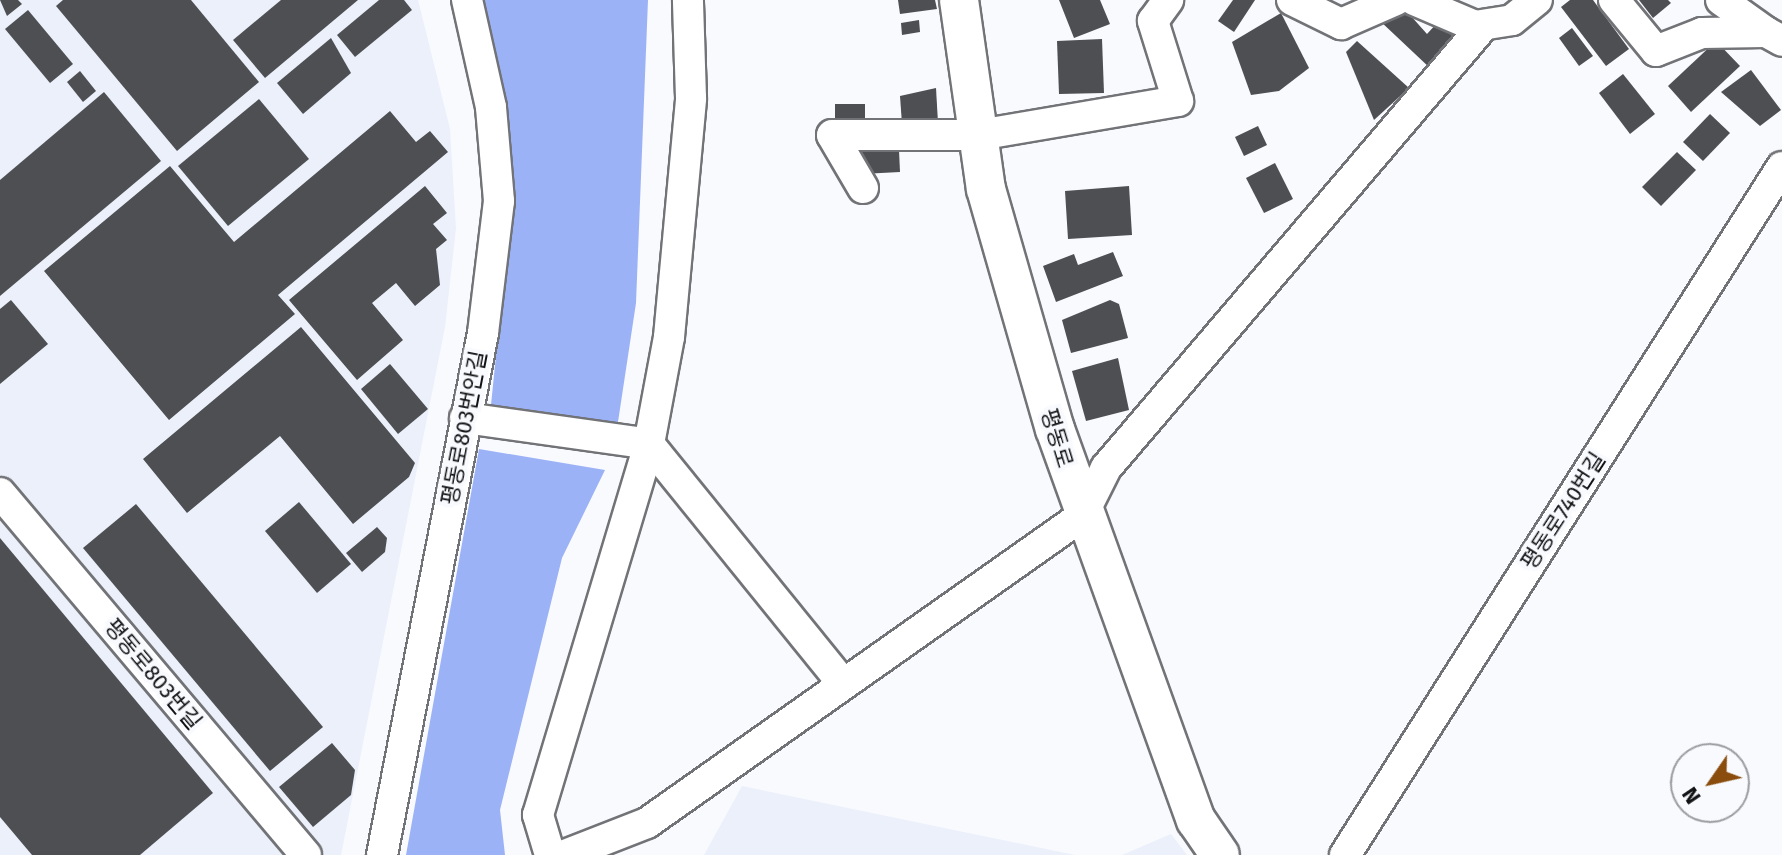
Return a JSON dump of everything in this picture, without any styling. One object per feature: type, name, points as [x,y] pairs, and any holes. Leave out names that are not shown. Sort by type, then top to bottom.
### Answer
[{"type":"main road","name":"평동로","points":[[959,0],[998,244],[1082,516],[1196,820],[1213,852]]},
{"type":"street","name":"평동로803번안길","points":[[382,855],[465,418],[499,201],[491,107],[467,0]]},
{"type":"street","points":[[550,855],[538,815],[649,444],[669,337],[691,98],[688,0]]},
{"type":"street","points":[[863,188],[832,135],[979,135],[1178,101],[1153,21],[1168,0]]},
{"type":"street","points":[[1292,0],[1341,24],[1396,0]]},
{"type":"street","points":[[1414,0],[1483,26],[1512,20],[1537,0]]},
{"type":"street","points":[[1614,0],[1656,51],[1702,33],[1774,37]]},
{"type":"street","points":[[1721,0],[1774,37]]},
{"type":"street","points":[[565,855],[647,823],[842,682],[1082,516],[1106,468],[1483,26]]},
{"type":"street","name":"평동로740번길","points":[[1345,855],[1782,167]]},
{"type":"street","points":[[465,418],[649,444],[842,682]]},
{"type":"street","name":"평동로803번길","points":[[0,493],[306,855]]},
{"type":"shaded area","points":[[0,0],[418,0],[450,129],[456,228],[445,327],[341,855],[0,855]]},
{"type":"shaded area","points":[[483,0],[648,0],[636,303],[618,422],[605,430],[491,405],[501,306],[492,44]]},
{"type":"shaded area","points":[[479,449],[605,470],[562,558],[500,810],[505,855],[406,855]]},
{"type":"shaded area","points":[[742,786],[1075,855],[704,855]]},
{"type":"shaded area","points":[[1171,834],[1187,855],[1122,855]]},
{"type":"building","points":[[0,0],[18,0],[22,4],[7,16]]},
{"type":"building","points":[[63,0],[191,0],[259,82],[177,151],[56,6]]},
{"type":"building","points":[[281,0],[358,0],[265,78],[233,40]]},
{"type":"building","points":[[379,0],[404,0],[412,10],[355,57],[337,35]]},
{"type":"building","points":[[898,0],[935,0],[937,9],[900,14]]},
{"type":"building","points":[[1059,0],[1100,0],[1110,24],[1074,38]]},
{"type":"building","points":[[1233,0],[1255,0],[1234,32],[1218,21]]},
{"type":"building","points":[[1570,0],[1593,0],[1629,49],[1606,66],[1561,7]]},
{"type":"building","points":[[1639,0],[1668,0],[1671,3],[1653,18]]},
{"type":"building","points":[[1402,6],[1427,34],[1438,22],[1458,40],[1431,69],[1379,20]]},
{"type":"building","points":[[28,10],[73,64],[50,83],[5,29]]},
{"type":"building","points":[[1281,13],[1309,68],[1279,91],[1251,95],[1232,42]]},
{"type":"building","points":[[919,20],[920,32],[902,35],[901,23]]},
{"type":"building","points":[[1572,28],[1593,56],[1579,66],[1559,38]]},
{"type":"building","points":[[331,38],[351,73],[303,114],[277,83]]},
{"type":"building","points":[[1102,39],[1104,93],[1059,94],[1057,41]]},
{"type":"building","points":[[1357,41],[1409,88],[1374,120],[1346,52]]},
{"type":"building","points":[[1716,41],[1740,66],[1691,112],[1668,86]]},
{"type":"building","points":[[1751,70],[1781,110],[1760,126],[1721,92]]},
{"type":"building","points":[[80,71],[96,91],[83,102],[67,82]]},
{"type":"building","points":[[1623,74],[1655,114],[1630,134],[1599,93]]},
{"type":"building","points":[[936,88],[938,123],[902,124],[900,96]]},
{"type":"building","points":[[104,92],[161,161],[0,296],[0,180]]},
{"type":"building","points":[[259,99],[309,159],[228,226],[178,166]]},
{"type":"building","points":[[835,104],[865,104],[865,124],[835,123]]},
{"type":"building","points":[[390,111],[416,142],[430,131],[448,152],[278,295],[295,314],[169,420],[44,271],[170,166],[234,242]]},
{"type":"building","points":[[1710,114],[1730,133],[1703,161],[1683,142]]},
{"type":"building","points":[[1258,126],[1267,145],[1244,156],[1235,137]]},
{"type":"building","points":[[899,150],[900,172],[862,174],[861,151]]},
{"type":"building","points":[[1677,152],[1696,170],[1661,206],[1642,187]]},
{"type":"building","points":[[1275,163],[1293,199],[1264,213],[1246,178]]},
{"type":"building","points":[[425,186],[447,213],[433,224],[447,240],[436,249],[440,285],[415,306],[396,283],[372,303],[403,340],[357,380],[289,300]]},
{"type":"building","points":[[1129,186],[1132,235],[1068,239],[1065,191]]},
{"type":"building","points":[[1113,252],[1123,276],[1056,302],[1043,266],[1074,254],[1078,265]]},
{"type":"building","points":[[11,300],[48,344],[0,384],[0,309]]},
{"type":"building","points":[[1110,300],[1119,304],[1128,338],[1071,353],[1062,320]]},
{"type":"building","points":[[301,327],[415,463],[409,477],[353,524],[280,436],[187,513],[143,459]]},
{"type":"building","points":[[1118,358],[1129,410],[1086,421],[1072,371]]},
{"type":"building","points":[[390,364],[428,409],[398,434],[361,389]]},
{"type":"building","points":[[299,502],[351,564],[317,593],[265,531]]},
{"type":"building","points":[[136,504],[323,727],[270,771],[83,548]]},
{"type":"building","points":[[377,527],[387,538],[385,552],[362,572],[346,553]]},
{"type":"building","points":[[0,538],[213,793],[140,855],[32,855],[0,817]]},
{"type":"building","points":[[332,743],[355,770],[351,795],[313,827],[279,787]]}]
